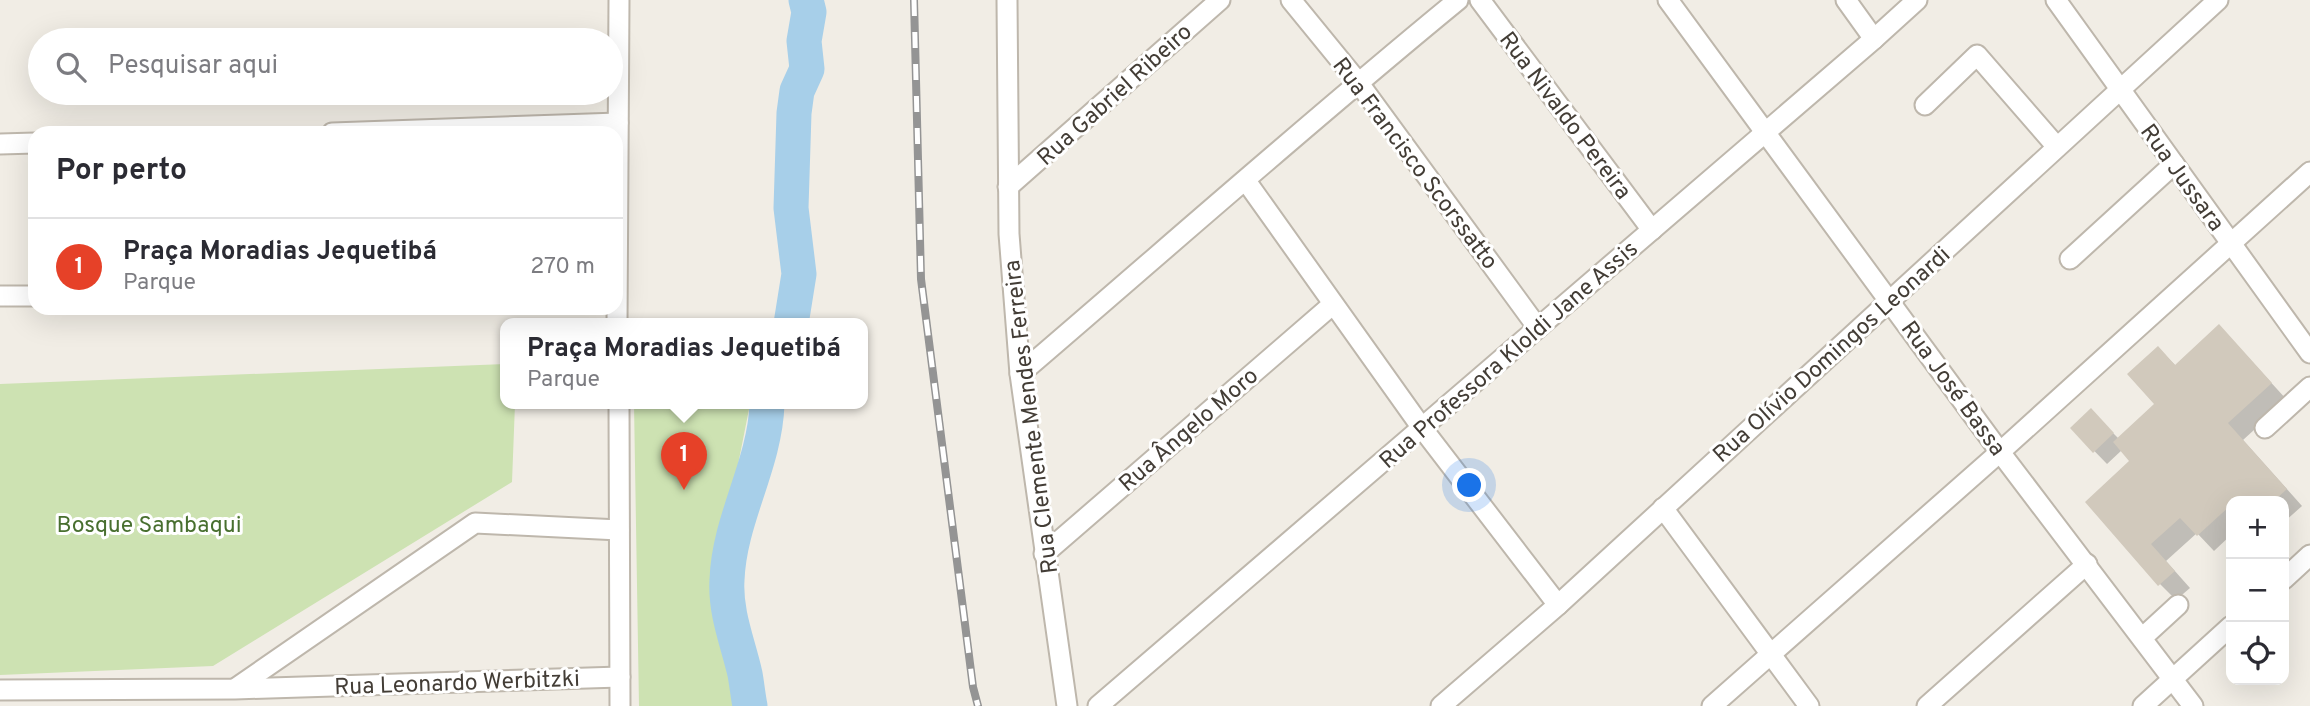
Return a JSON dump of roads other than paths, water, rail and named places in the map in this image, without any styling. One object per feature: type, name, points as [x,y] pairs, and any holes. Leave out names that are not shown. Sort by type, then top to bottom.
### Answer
[{"type":"street","points":[[620,0],[620,28]]},
{"type":"street","name":"Rua Clemente Mendes Ferreira","points":[[1007,0],[1009,234],[1020,374],[1068,706]]},
{"type":"street","name":"Rua Gabriel Ribeiro","points":[[1008,187],[1220,0]]},
{"type":"street","name":"Rua Francisco Scorssatto","points":[[1291,0],[1358,82],[1538,328]]},
{"type":"street","points":[[1020,374],[1358,82],[1458,0]]},
{"type":"street","name":"Rua Nivaldo Pereira","points":[[1480,0],[1652,230]]},
{"type":"street","name":"Rua José Bassa","points":[[1668,0],[2000,452],[2193,706]]},
{"type":"street","points":[[1846,0],[1874,39]]},
{"type":"street","name":"Rua Professora Kloldi Jane Assis","points":[[1098,706],[1917,0]]},
{"type":"street","name":"Rua Jussara","points":[[2056,0],[2310,353]]},
{"type":"street","name":"Rua Olívio Domingos Leonardi","points":[[1441,706],[1558,605],[2218,0]]},
{"type":"street","points":[[1926,105],[1977,55],[2057,147]]},
{"type":"street","points":[[618,105],[618,126]]},
{"type":"street","points":[[532,126],[618,123]]},
{"type":"street","points":[[0,144],[28,143]]},
{"type":"street","points":[[2070,259],[2174,164]]},
{"type":"street","points":[[1712,706],[2000,452],[2310,172]]},
{"type":"street","points":[[1246,181],[1422,428],[1558,605]]},
{"type":"street","points":[[0,296],[28,296]]},
{"type":"street","name":"Rua Ângelo Moro","points":[[1044,554],[1332,305]]},
{"type":"street","points":[[2265,428],[2310,387]]},
{"type":"street","points":[[619,409],[620,706]]},
{"type":"street","points":[[1663,508],[1809,706]]},
{"type":"street","points":[[236,689],[475,523],[619,530]]},
{"type":"street","points":[[2289,574],[2310,555]]},
{"type":"street","points":[[1927,706],[2087,564]]},
{"type":"street","points":[[2142,638],[2178,605]]},
{"type":"street","points":[[2143,706],[2226,631]]},
{"type":"street","name":"Rua Leonardo Werbitzki","points":[[0,690],[236,689],[620,677]]},
{"type":"waterway","points":[[792,318],[799,274],[791,208],[794,113],[797,91],[807,69],[804,41],[809,12],[806,0]]},
{"type":"waterway","points":[[750,706],[730,616],[727,580],[734,535],[760,449],[767,409]]},
{"type":"railway","points":[[914,0],[921,279],[973,687],[978,706]]},
{"type":"place","name":"Praça Moradias Jequetibá","points":[[684,490]]},
{"type":"park label","name":"Bosque Sambaqui","points":[[149,524]]}]
